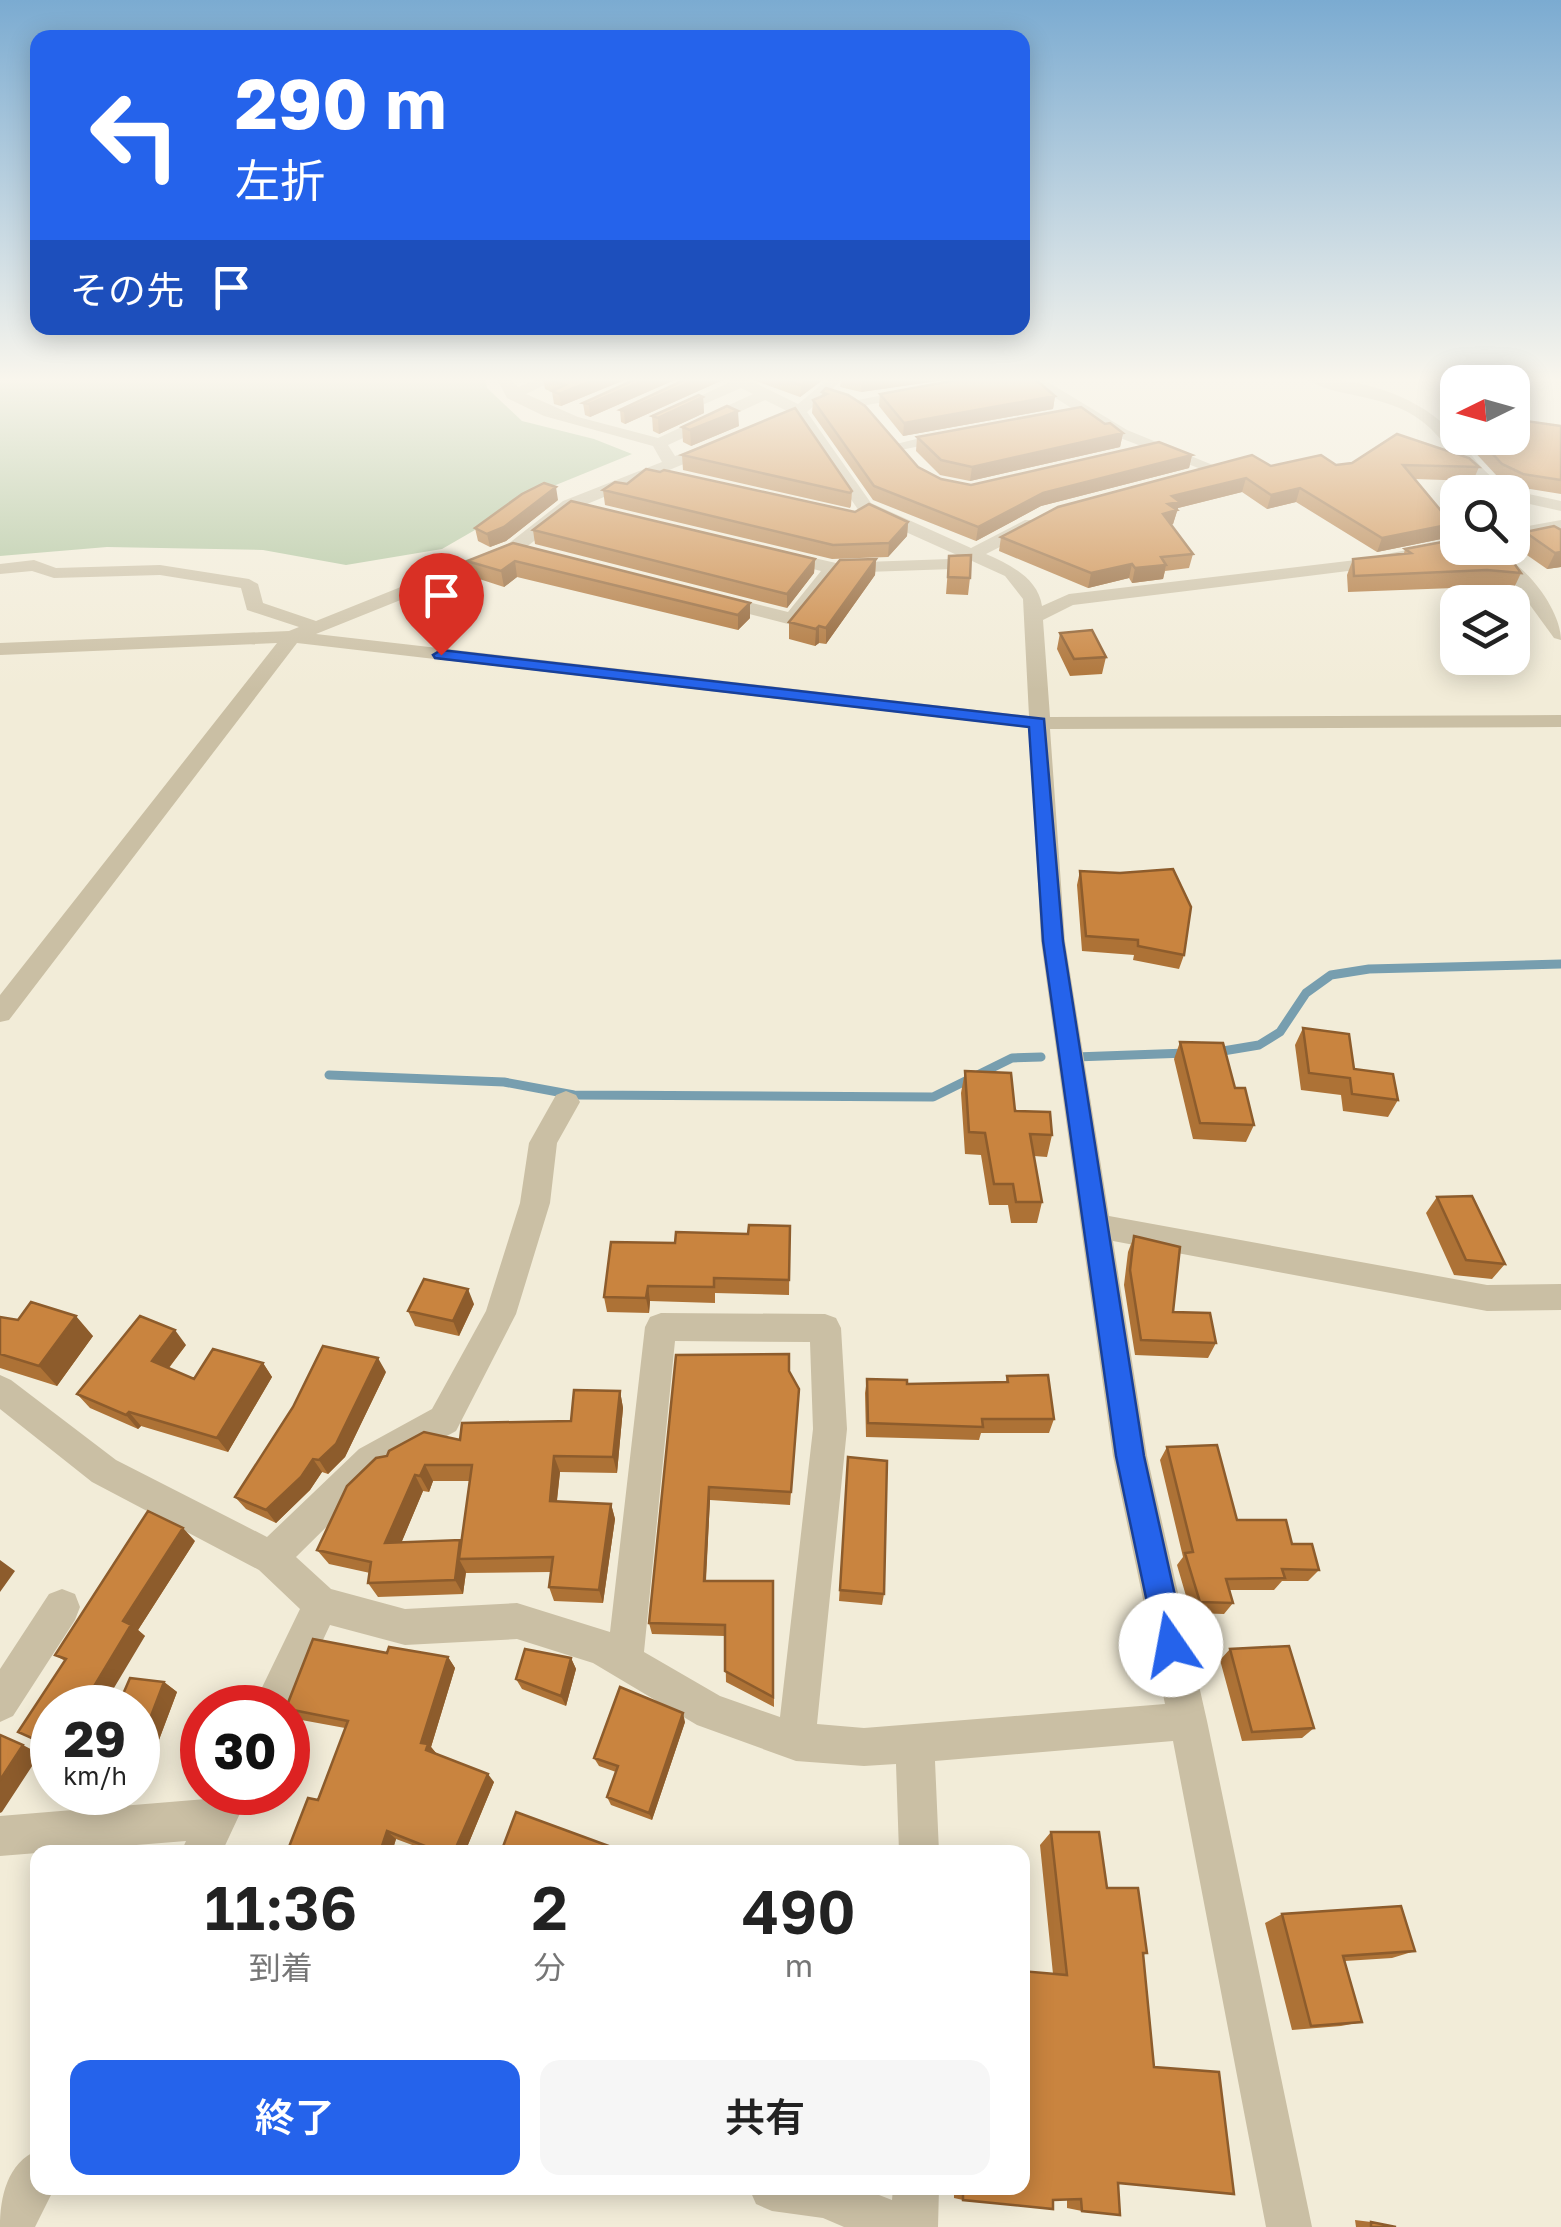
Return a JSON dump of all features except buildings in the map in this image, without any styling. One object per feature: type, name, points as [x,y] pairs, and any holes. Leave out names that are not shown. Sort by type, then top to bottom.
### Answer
[{"type":"street","points":[[0,1013],[292,637],[523,551],[568,504],[625,483]]},
{"type":"street","points":[[842,483],[860,513],[1010,572],[1032,598],[1053,941],[1130,1456],[1290,2227]]},
{"type":"street","points":[[1530,499],[1561,506]]},
{"type":"street","points":[[568,504],[606,514]]},
{"type":"street","points":[[757,550],[832,568],[953,564],[1048,514]]},
{"type":"street","points":[[1530,531],[1561,525]]},
{"type":"street","points":[[1036,616],[1069,600],[1356,565],[1440,549]]},
{"type":"street","points":[[0,570],[34,565],[54,573],[160,570],[248,584],[254,606],[316,628]]},
{"type":"street","points":[[1508,565],[1561,634]]},
{"type":"street","points":[[699,595],[792,619],[832,568]]},
{"type":"street","points":[[0,648],[292,637],[1038,723],[1561,721]]},
{"type":"street","points":[[271,1558],[371,1460],[444,1420],[501,1314],[534,1204],[543,1143],[566,1102]]},
{"type":"street","points":[[1096,1226],[1487,1298],[1561,1296]]},
{"type":"street","points":[[625,1661],[660,1327],[825,1328],[830,1429],[796,1742]]},
{"type":"street","points":[[0,1390],[104,1471],[271,1558],[321,1604],[405,1627],[518,1621],[601,1647],[710,1712],[796,1742],[864,1747],[1188,1721]]},
{"type":"street","points":[[283,1685],[321,1604]]},
{"type":"street","points":[[0,1703],[62,1606]]},
{"type":"street","points":[[915,1742],[919,1845]]},
{"type":"street","points":[[0,1836],[217,1821]]},
{"type":"street","points":[[10,2227],[30,2188]]},
{"type":"street","points":[[824,2195],[900,2227]]},
{"type":"street","points":[[915,2227],[916,2195]]},
{"type":"green space","points":[[0,483],[561,483],[442,549],[346,565],[263,550],[107,547],[0,556]]},
{"type":"waterway","points":[[1217,1052],[1259,1045],[1280,1032],[1306,993],[1331,975],[1369,969],[1561,964]]},
{"type":"waterway","points":[[1075,1057],[1187,1053]]},
{"type":"waterway","points":[[329,1075],[504,1082],[574,1095],[933,1097],[1012,1058],[1041,1057]]},
{"type":"route","points":[[441,655],[1038,723],[1053,941],[1130,1456],[1171,1645]]}]
